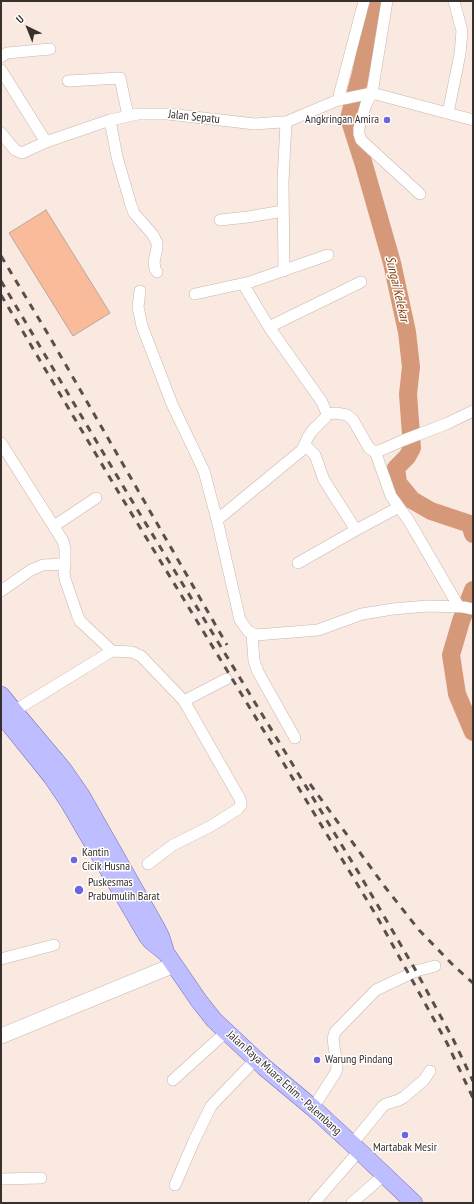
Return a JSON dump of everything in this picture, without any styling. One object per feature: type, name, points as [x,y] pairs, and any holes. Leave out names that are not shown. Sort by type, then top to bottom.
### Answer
[{"type":"main road","name":"Jalan Raya Muara Enim - Palembang","points":[[1,695],[7,715],[37,737],[63,769],[81,795],[161,936],[170,959],[214,1020],[264,1067],[313,1108],[414,1203]]},
{"type":"street","points":[[340,99],[364,1]]},
{"type":"street","points":[[387,1],[371,94],[366,104],[359,128],[359,134],[361,140],[420,194]]},
{"type":"street","points":[[448,113],[460,54],[462,31],[454,1]]},
{"type":"street","points":[[1,57],[7,53],[50,49]]},
{"type":"street","points":[[1,70],[46,142]]},
{"type":"street","points":[[68,82],[120,78],[128,116]]},
{"type":"street","points":[[371,94],[473,120]]},
{"type":"street","name":"Jalan Sepatu","points":[[1,133],[15,150],[22,152],[110,120],[138,114],[168,114],[255,124],[286,122],[340,99],[371,94]]},
{"type":"street","points":[[110,120],[117,157],[131,205],[134,212],[153,235],[157,244],[154,262],[157,272]]},
{"type":"street","points":[[284,270],[282,182],[286,122]]},
{"type":"street","points":[[220,220],[283,211]]},
{"type":"street","points":[[195,294],[243,284],[328,255]]},
{"type":"street","points":[[269,328],[361,282]]},
{"type":"street","points":[[243,284],[269,328],[322,402],[327,414]]},
{"type":"street","points":[[140,291],[138,307],[142,326],[172,404],[204,471],[240,620],[252,634],[256,635],[318,630],[362,614],[393,609],[427,606],[465,608]]},
{"type":"street","points":[[327,414],[347,414],[353,420],[369,448],[373,451],[379,451],[446,424],[473,411]]},
{"type":"street","points":[[217,520],[302,450],[312,431],[327,414]]},
{"type":"street","points":[[1,443],[63,541],[65,549],[65,578],[76,614],[80,621],[112,651]]},
{"type":"street","points":[[305,445],[315,455],[324,480],[356,530]]},
{"type":"street","points":[[376,451],[391,496],[409,521],[465,608]]},
{"type":"street","points":[[54,526],[96,498]]},
{"type":"street","points":[[298,563],[399,507]]},
{"type":"street","points":[[1,591],[31,570],[43,565],[65,564]]},
{"type":"street","points":[[252,634],[254,661],[258,672],[295,738]]},
{"type":"street","points":[[7,715],[112,651],[132,652],[141,656],[184,702],[240,799],[241,805],[238,809],[211,826],[173,845],[148,864]]},
{"type":"street","points":[[184,702],[226,679]]},
{"type":"street","points":[[1,959],[54,945]]},
{"type":"street","points":[[1,1036],[170,959]]},
{"type":"street","points":[[313,1108],[336,1072],[337,1066],[333,1039],[335,1032],[376,990],[416,971],[435,966]]},
{"type":"street","points":[[173,1080],[226,1032]]},
{"type":"street","points":[[175,1185],[211,1106],[256,1059]]},
{"type":"street","points":[[314,1203],[356,1148],[383,1106],[404,1097],[424,1080],[430,1071]]},
{"type":"street","points":[[352,1203],[384,1175]]},
{"type":"street","points":[[1,1179],[41,1178]]},
{"type":"building","points":[[46,210],[110,313],[73,336],[9,233]]},
{"type":"waterway","name":"Sungai Kelekar","points":[[376,1],[361,73],[349,118],[392,263],[407,332],[411,367],[408,394],[412,448],[407,457],[396,468],[398,483],[412,500],[431,511],[470,524],[473,534]]},
{"type":"waterway","name":"Sungai Kelekar","points":[[473,590],[461,621],[451,655],[457,694],[473,732]]},
{"type":"railway","points":[[1,256],[48,334],[227,645]]},
{"type":"railway","points":[[1,281],[126,491],[360,875],[416,971],[453,1039],[473,1081]]},
{"type":"railway","points":[[1,295],[119,493],[376,915],[447,1043],[473,1098]]},
{"type":"railway","points":[[310,784],[385,887],[419,930],[473,983]]},
{"type":"place","name":"Angkringan Amira","points":[[387,120]]},
{"type":"place","name":"Kantin Cicik Husna","points":[[74,860]]},
{"type":"place","name":"Puskesmas Prabumulih Barat","points":[[79,890]]},
{"type":"place","name":"Warung Pindang","points":[[317,1060]]},
{"type":"place","name":"Martabak Mesir","points":[[405,1135]]}]
